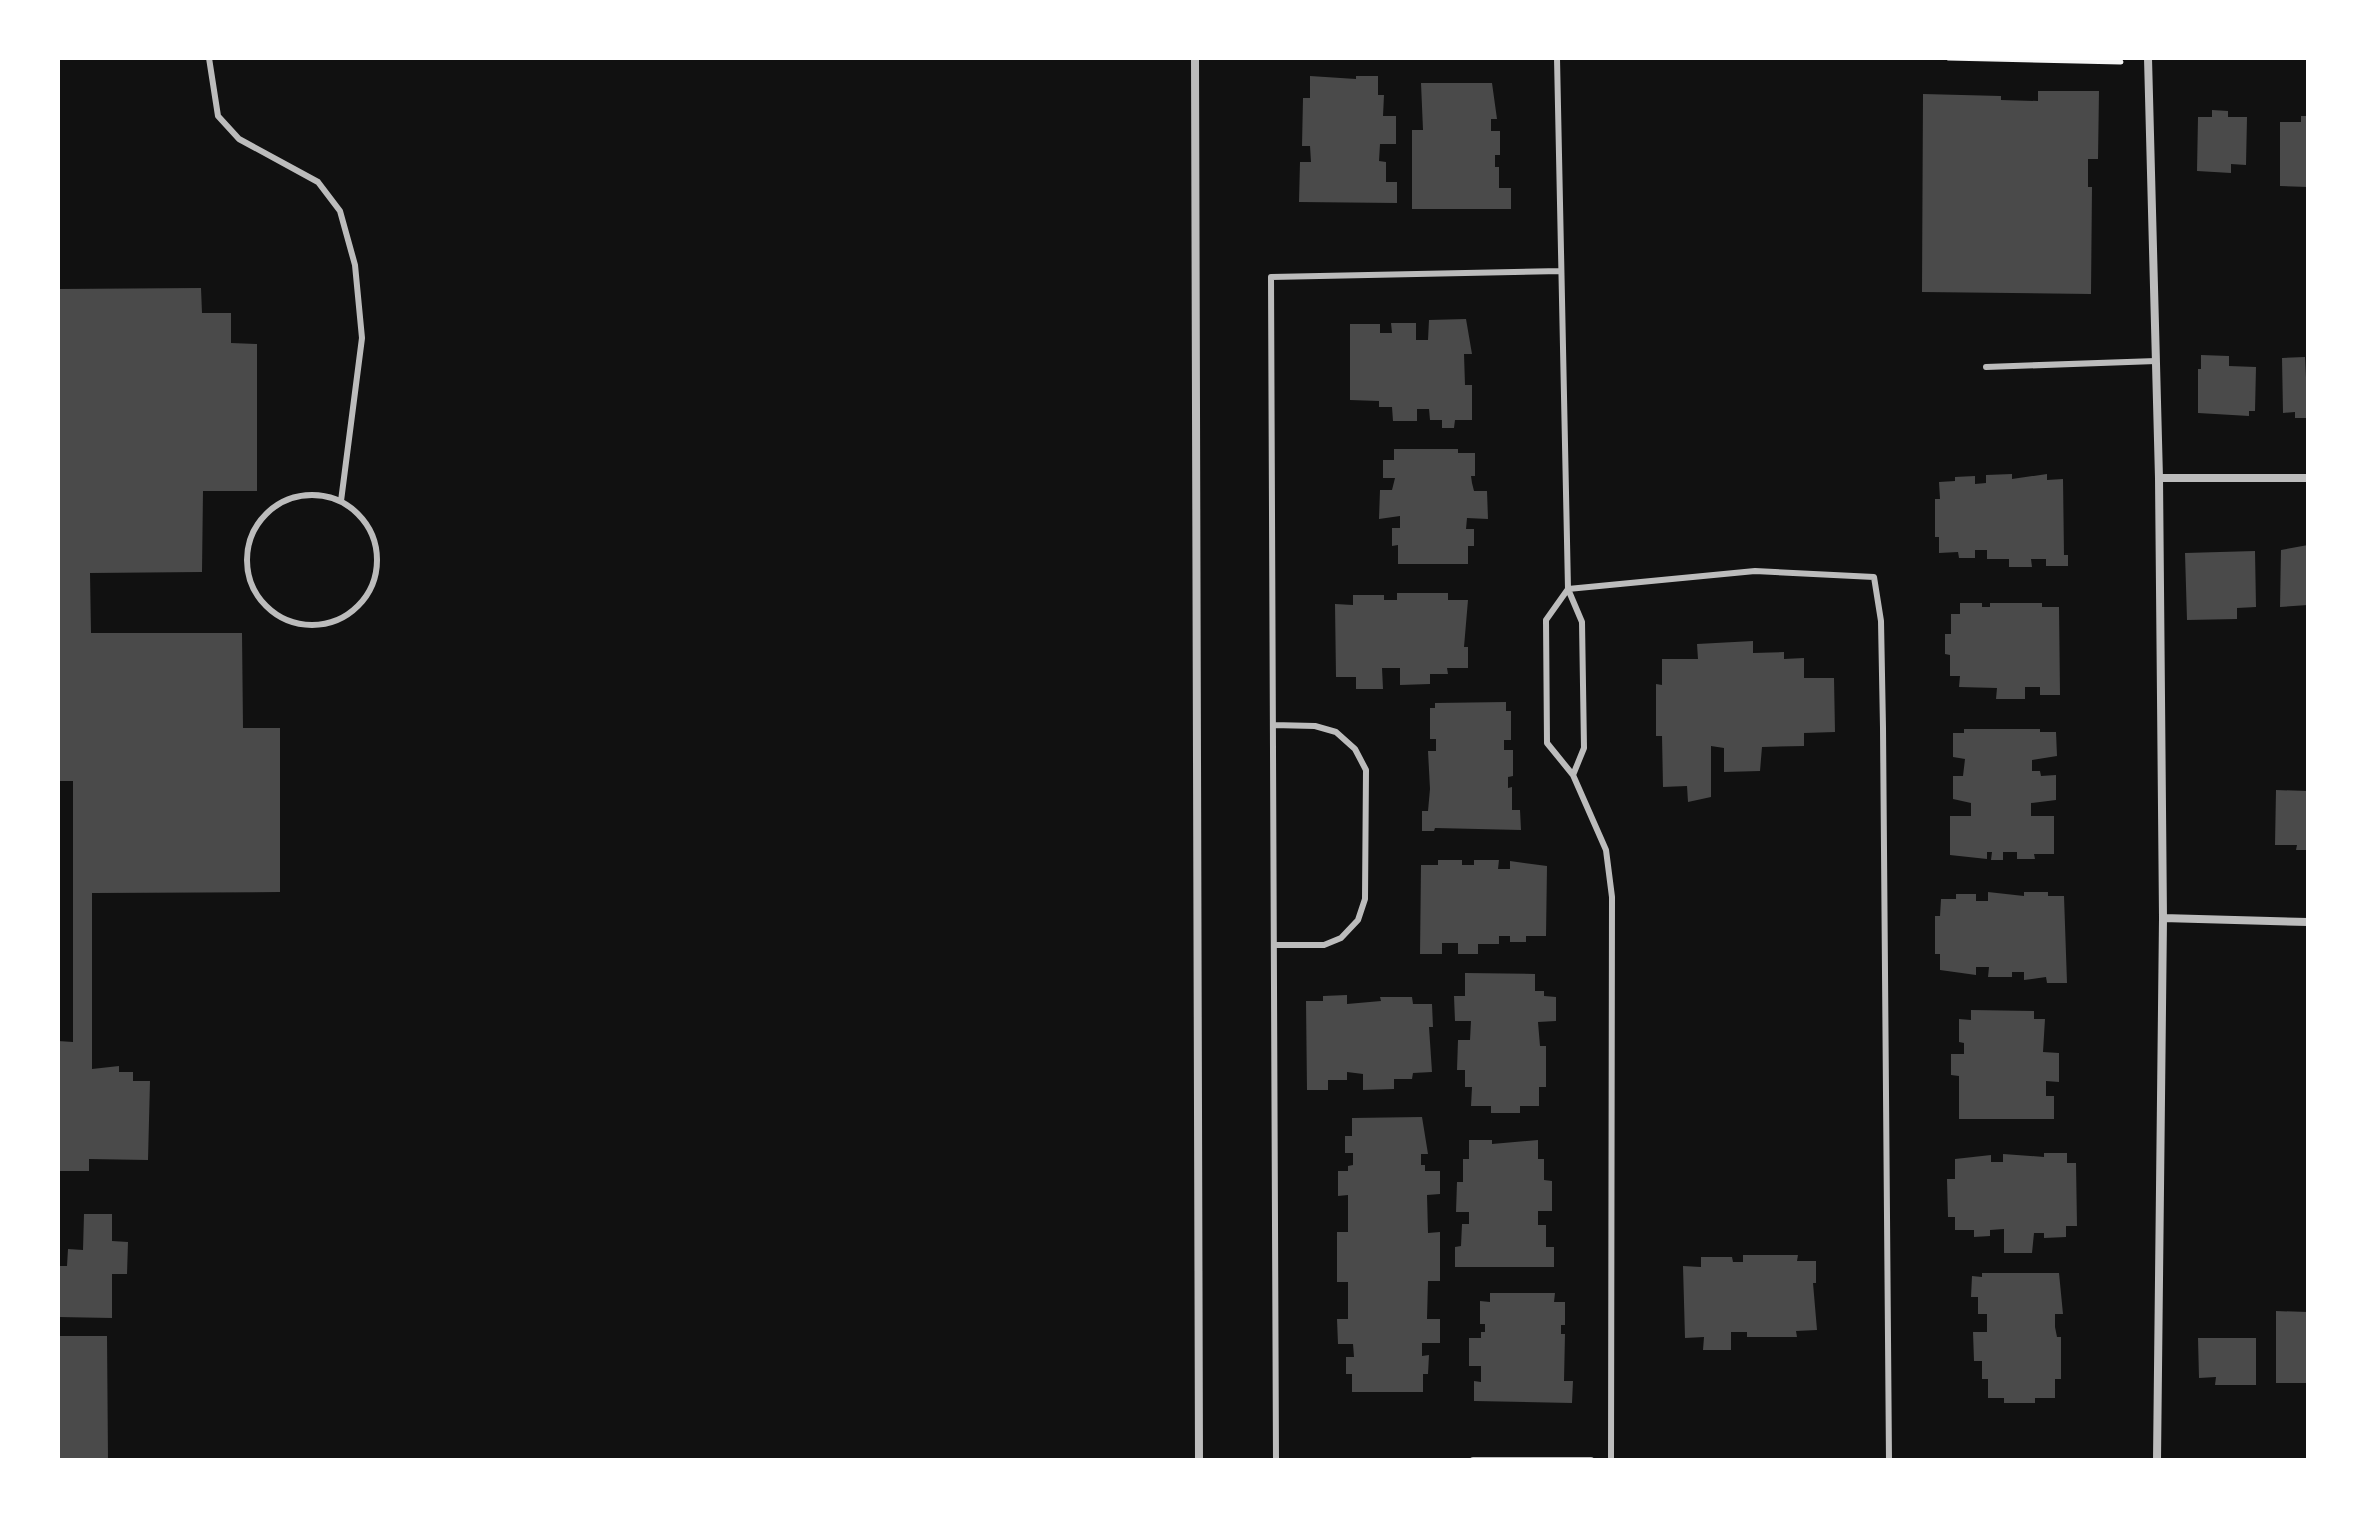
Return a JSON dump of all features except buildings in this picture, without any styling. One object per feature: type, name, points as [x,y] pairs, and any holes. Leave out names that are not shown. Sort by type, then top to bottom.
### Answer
[{"type":"street","points":[[1195,58],[1199,1460]]},
{"type":"street","points":[[2148,58],[2159,478],[2163,918],[2157,1460]]},
{"type":"street","points":[[2159,478],[2308,478]]},
{"type":"street","points":[[2163,918],[2308,922]]},
{"type":"lane","points":[[209,58],[218,116],[239,139],[318,182],[340,211],[355,265],[362,338],[341,501]]},
{"type":"lane","points":[[1557,58],[1568,589],[1582,622],[1584,748],[1573,775]]},
{"type":"lane","points":[[1276,1460],[1271,277],[1561,271]]},
{"type":"lane","points":[[1986,367],[2156,361]]},
{"type":"lane","points":[[320,495],[341,501],[359,514],[371,533],[377,554],[376,576],[366,596],[351,612],[332,622],[310,626],[289,621],[270,610],[256,594],[248,575],[247,554],[252,533],[264,516],[280,503],[300,496],[320,495]]},
{"type":"lane","points":[[1611,1460],[1612,897],[1606,850],[1573,775],[1547,743],[1546,620],[1568,589],[1755,571],[1874,577],[1881,621],[1889,1460]]},
{"type":"lane","points":[[1273,725],[1315,726],[1336,732],[1355,749],[1366,770],[1365,899],[1358,920],[1341,938],[1324,945],[1274,945]]},
{"type":"lane","points":[[1473,1460],[1591,1460]]},
{"type":"path","points":[[1948,58],[2121,62]]}]
